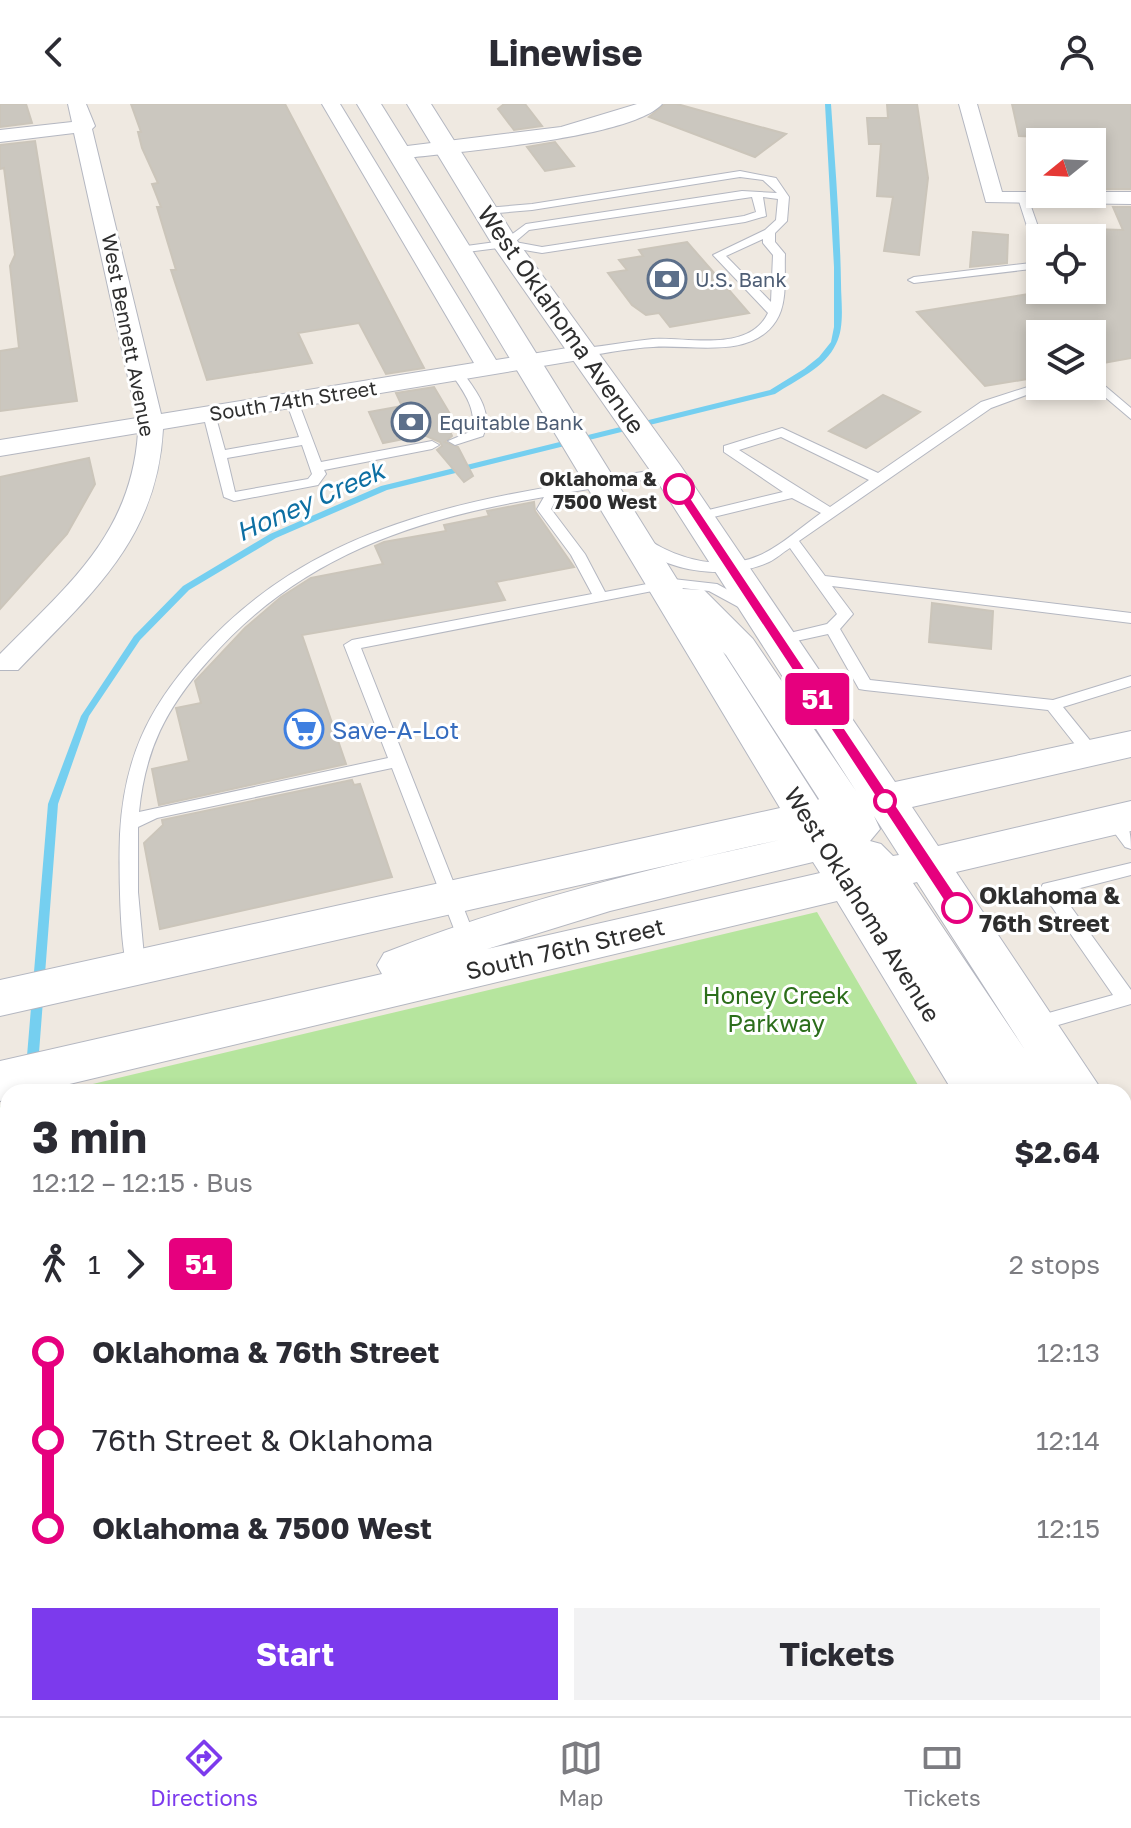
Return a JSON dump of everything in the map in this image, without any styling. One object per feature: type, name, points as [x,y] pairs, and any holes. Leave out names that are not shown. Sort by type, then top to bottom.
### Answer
[{"type":"main road","name":"West Oklahoma Avenue","points":[[369,104],[629,531],[863,838],[1034,1024],[1074,1084]]},
{"type":"main road","name":"West Oklahoma Avenue","points":[[419,104],[506,244],[661,462],[772,631],[975,1084]]},
{"type":"main road","name":"South 76th Street","points":[[0,1081],[284,1014],[472,953],[863,838],[1091,753],[1131,744]]},
{"type":"main road","points":[[1025,1084],[991,1041],[863,838],[1131,773]]},
{"type":"main road","name":"South 76th Street","points":[[0,998],[448,897],[863,838],[1125,826]]},
{"type":"street","points":[[331,104],[489,368]]},
{"type":"street","points":[[399,153],[587,127],[621,119],[653,104]]},
{"type":"street","points":[[968,104],[993,198],[1131,198]]},
{"type":"street","points":[[0,136],[81,115]]},
{"type":"street","name":"West Bennett Avenue","points":[[8,663],[106,561],[132,522],[147,479],[151,424],[81,115]]},
{"type":"street","name":"South 74th Street","points":[[0,448],[585,352]]},
{"type":"lane","points":[[486,211],[740,174],[770,178],[778,184],[784,197],[781,221],[769,238],[719,255],[774,312]]},
{"type":"lane","points":[[506,244],[526,227],[756,193],[784,197]]},
{"type":"lane","points":[[459,250],[506,244],[542,250],[745,219],[762,214],[756,193]]},
{"type":"lane","points":[[616,194],[633,209]]},
{"type":"lane","points":[[1023,198],[1032,224]]},
{"type":"lane","points":[[585,352],[653,343],[726,342],[749,336],[768,324],[774,312],[779,254],[769,238]]},
{"type":"lane","points":[[914,280],[1026,267]]},
{"type":"lane","points":[[455,441],[478,433],[481,423],[481,410],[457,373]]},
{"type":"lane","points":[[629,531],[662,555],[688,563],[730,567],[764,559],[793,542],[986,405],[1026,390]]},
{"type":"lane","points":[[1106,392],[1131,415]]},
{"type":"lane","points":[[209,414],[229,494],[234,497],[313,482],[319,474],[292,401]]},
{"type":"lane","points":[[832,514],[794,493],[729,449],[782,432],[881,480]]},
{"type":"lane","points":[[220,455],[307,440]]},
{"type":"lane","points":[[317,467],[432,445]]},
{"type":"lane","points":[[115,972],[129,888],[130,823],[137,765],[161,711],[206,648],[241,611],[338,551],[440,513],[553,492],[595,476],[661,462]]},
{"type":"lane","points":[[553,492],[544,509],[578,554],[600,596]]},
{"type":"lane","points":[[697,517],[794,493]]},
{"type":"lane","points":[[472,953],[352,645],[600,596],[662,576],[721,590],[772,631],[832,628],[845,614],[793,542]]},
{"type":"lane","points":[[823,580],[1131,618]]},
{"type":"lane","points":[[832,628],[865,685],[1053,705],[1131,681]]},
{"type":"lane","points":[[1053,705],[1091,753]]},
{"type":"lane","points":[[130,823],[153,813],[396,762]]},
{"type":"lane","points":[[1034,1024],[1129,998],[1049,889],[1131,869]]},
{"type":"green space","name":"Honey Creek Parkway","points":[[817,912],[917,1084],[93,1084]]},
{"type":"building","points":[[0,104],[26,104],[32,123],[0,127]]},
{"type":"building","points":[[131,104],[285,104],[424,368],[386,374],[359,323],[298,333],[312,363],[207,380],[171,270],[176,270],[157,207],[161,207],[152,184],[158,183],[142,148],[138,132],[141,132]]},
{"type":"building","points":[[504,104],[525,104],[542,126],[514,130],[498,109]]},
{"type":"building","points":[[665,104],[677,104],[786,134],[755,157],[649,117]]},
{"type":"building","points":[[887,104],[917,104],[928,178],[919,255],[884,251],[893,197],[877,196],[881,144],[869,144],[867,118],[888,118]]},
{"type":"building","points":[[1012,104],[1131,104],[1131,189],[1106,189],[1106,128],[1026,128],[1026,136],[1019,136]]},
{"type":"building","points":[[35,141],[77,401],[0,411],[0,351],[19,348],[10,266],[15,255],[4,168],[0,169],[0,145]]},
{"type":"building","points":[[555,142],[574,166],[545,171],[527,147]]},
{"type":"building","points":[[1113,207],[1131,207],[1131,358],[1106,362],[1106,320],[1026,320],[1026,379],[985,386],[917,312],[1026,294],[1026,304],[1106,304],[1106,229],[1123,230]]},
{"type":"building","points":[[973,232],[1008,235],[1007,263],[970,267]]},
{"type":"building","name":"U.S. Bank","points":[[687,242],[749,313],[670,327],[659,313],[646,315],[632,305],[608,273],[627,270],[619,260],[643,256],[639,250]]},
{"type":"building","name":"Equitable Bank","points":[[434,387],[459,429],[450,431],[452,436],[445,442],[458,447],[473,476],[464,482],[437,450],[442,446],[440,442],[424,435],[383,443],[369,412],[402,406],[396,393]]},
{"type":"building","points":[[883,395],[920,412],[866,448],[829,431]]},
{"type":"building","points":[[89,458],[95,484],[67,534],[0,609],[0,477]]},
{"type":"building","points":[[534,502],[535,511],[574,567],[496,582],[505,600],[302,635],[346,764],[159,805],[152,769],[189,761],[176,708],[201,703],[195,681],[245,628],[281,597],[311,578],[383,564],[375,546],[384,542],[446,531],[444,525],[489,516],[487,511]]},
{"type":"building","points":[[932,603],[993,611],[991,649],[929,642]]},
{"type":"building","points":[[352,780],[354,785],[360,784],[392,877],[160,929],[144,843],[163,825],[162,820]]},
{"type":"waterway","name":"Honey Creek","points":[[31,1084],[53,804],[85,716],[137,638],[186,588],[273,536],[384,488],[772,392],[814,365],[834,342],[837,327],[834,190],[828,104]]},
{"type":"bus line","name":"51","points":[[679,489],[957,908]]},
{"type":"place","name":"U.S. Bank","points":[[667,279]]},
{"type":"place","name":"Equitable Bank","points":[[411,422]]},
{"type":"place","name":"Oklahoma & 7500 West","points":[[679,489]]},
{"type":"place","name":"Save-A-Lot","points":[[304,729]]},
{"type":"place","name":"Oklahoma & 76th Street","points":[[957,908]]}]
